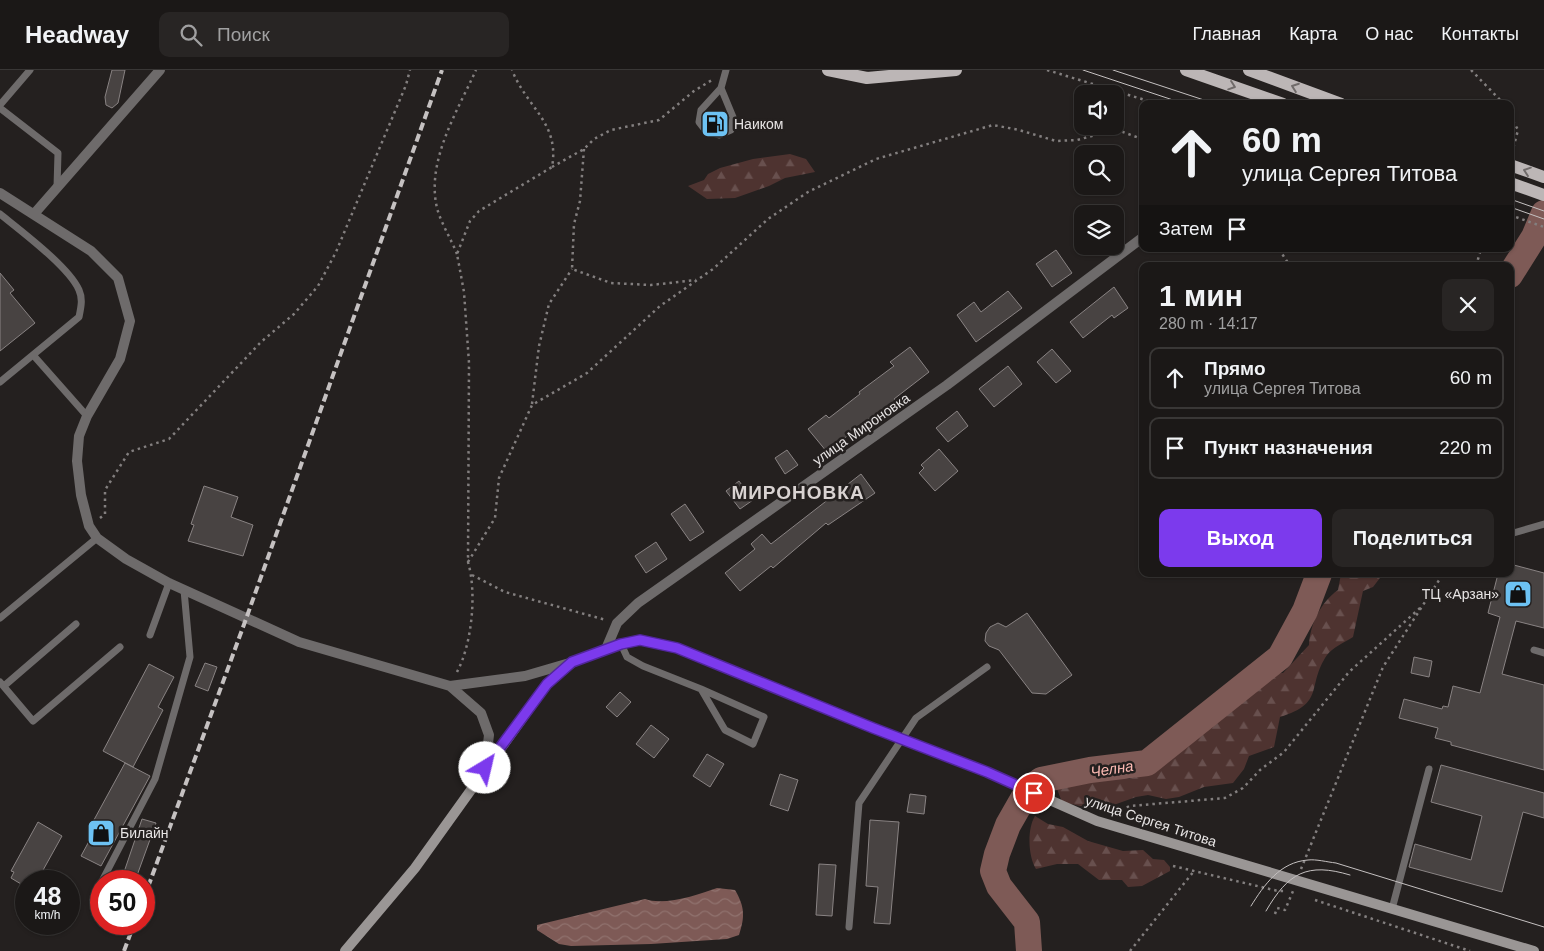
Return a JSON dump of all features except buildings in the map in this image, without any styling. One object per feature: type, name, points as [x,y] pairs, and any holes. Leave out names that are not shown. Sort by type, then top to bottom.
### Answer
[{"type":"main road","points":[[828,70],[867,78],[956,70]]},
{"type":"main road","points":[[867,78],[882,70]]},
{"type":"main road","points":[[1186,70],[1272,100]]},
{"type":"main road","points":[[1249,70],[1330,100]]},
{"type":"main road","points":[[1514,166],[1544,177]]},
{"type":"main road","points":[[1514,184],[1544,195]]},
{"type":"main road","name":"улица Сергея Титова","points":[[572,662],[621,644],[640,640],[677,648],[987,772],[1100,822],[1295,886],[1392,909],[1534,951]]},
{"type":"main road","points":[[345,951],[415,868],[547,684],[572,662]]},
{"type":"street","points":[[34,214],[160,70]]},
{"type":"street","points":[[0,193],[92,251],[118,278],[130,321],[120,359],[87,416],[79,436],[77,462],[81,495],[90,526],[97,538],[126,559],[169,583],[300,642],[450,686],[525,676],[572,662]]},
{"type":"street","name":"улица Мироновка","points":[[606,649],[617,623],[638,604],[947,385],[1139,240]]},
{"type":"street","points":[[450,686],[481,713],[489,735],[485,768]]},
{"type":"lane","points":[[30,70],[0,107],[58,153],[57,187]]},
{"type":"lane","points":[[721,88],[733,117],[730,130],[720,135],[706,131],[699,122],[701,110],[721,88],[726,70]]},
{"type":"lane","points":[[0,214],[51,256],[79,289],[82,302],[79,317],[34,356],[0,382]]},
{"type":"lane","points":[[34,356],[87,416]]},
{"type":"lane","points":[[1514,533],[1544,524]]},
{"type":"lane","points":[[0,618],[97,538]]},
{"type":"lane","points":[[150,635],[169,583]]},
{"type":"lane","points":[[108,870],[155,779],[190,657],[184,590]]},
{"type":"lane","points":[[76,624],[2,684],[33,720],[120,647]]},
{"type":"lane","points":[[621,644],[627,657],[643,666],[701,689],[764,717],[753,744],[725,730],[701,689]]},
{"type":"lane","points":[[1534,650],[1544,653]]},
{"type":"lane","points":[[849,927],[859,802],[900,738],[916,718],[987,667]]},
{"type":"lane","points":[[1392,909],[1428,769]]},
{"type":"path","points":[[90,526],[104,514],[105,490],[129,452],[169,439],[261,342],[294,314],[318,286],[340,243],[406,86],[410,70]]},
{"type":"path","points":[[450,686],[466,657],[471,618],[472,576],[468,562],[469,363],[464,292],[457,254],[437,209],[434,178],[448,133],[476,70]]},
{"type":"path","points":[[512,70],[520,89],[549,128],[555,150],[552,167]]},
{"type":"path","points":[[457,254],[470,221],[479,211],[584,149],[594,139],[611,130],[659,120],[694,91],[726,70]]},
{"type":"path","points":[[1047,70],[1145,100]]},
{"type":"path","points":[[1471,70],[1500,100]]},
{"type":"path","points":[[1514,122],[1518,130],[1514,144]]},
{"type":"path","points":[[532,405],[587,373],[660,306],[713,269],[768,219],[808,192],[876,159],[993,125],[1019,130],[1056,141],[1077,140],[1100,134],[1123,132],[1139,138]]},
{"type":"path","points":[[468,562],[495,518],[499,478],[532,405],[539,346],[549,304],[572,268],[574,224],[580,201],[584,149]]},
{"type":"path","points":[[1514,216],[1544,227]]},
{"type":"path","points":[[572,268],[611,283],[651,285],[697,280]]},
{"type":"path","points":[[472,576],[505,592],[617,623]]},
{"type":"path","points":[[1274,914],[1277,908],[1285,910],[1329,796],[1383,667],[1440,577]]},
{"type":"path","points":[[1100,822],[1130,806],[1225,798],[1243,788],[1260,770],[1284,752],[1349,672],[1420,608]]},
{"type":"path","points":[[1173,866],[1278,891],[1295,886]]},
{"type":"path","points":[[1130,951],[1194,871]]},
{"type":"path","points":[[1295,886],[1301,894]]},
{"type":"path","points":[[1310,898],[1470,951]]},
{"type":"green space","points":[[790,154],[806,159],[815,172],[785,178],[735,198],[707,199],[688,186],[704,180],[708,174],[720,168],[753,159]]},
{"type":"green space","points":[[1340,577],[1381,577],[1373,587],[1363,591],[1353,637],[1329,652],[1321,666],[1310,699],[1304,706],[1294,712],[1280,717],[1274,747],[1249,756],[1244,769],[1233,783],[1204,787],[1179,797],[1166,799],[1148,795],[1136,797],[1108,807],[1080,806],[1062,802],[1057,789],[1116,777],[1129,779],[1149,773],[1178,748],[1225,715],[1268,674],[1283,673],[1309,645],[1314,622],[1318,614],[1326,601],[1338,590]]},
{"type":"green space","points":[[1035,816],[1048,824],[1063,827],[1088,841],[1123,851],[1143,850],[1153,859],[1164,860],[1170,867],[1170,871],[1142,886],[1128,887],[1122,880],[1099,880],[1078,864],[1057,864],[1036,869],[1030,850],[1032,821]]},
{"type":"water","points":[[717,888],[735,890],[741,902],[743,912],[739,935],[727,939],[651,944],[571,946],[559,944],[537,930],[537,925],[645,899],[653,901],[671,900]]},
{"type":"waterway","name":"Челна","points":[[1514,269],[1534,237],[1544,213]]},
{"type":"waterway","name":"Челна","points":[[1029,951],[1027,922],[999,886],[993,871],[1008,825],[1028,790],[1041,780],[1090,770],[1147,763],[1280,657],[1305,611],[1318,577]]},
{"type":"tram line","points":[[1083,70],[1173,100]]},
{"type":"tram line","points":[[1113,70],[1204,100]]},
{"type":"tram line","points":[[1514,200],[1544,211]]},
{"type":"tram line","points":[[1514,208],[1544,219]]},
{"type":"tram line","points":[[1251,906],[1261,890],[1281,870],[1298,862],[1314,860],[1336,863],[1544,927]]},
{"type":"tram line","points":[[1266,911],[1282,888],[1291,879],[1300,874],[1322,870],[1350,875]]},
{"type":"railway","points":[[154,870],[442,70]]},
{"type":"railway","points":[[124,951],[130,935]]},
{"type":"place","name":"Наиком","points":[[715,124]]},
{"type":"place","name":"ТЦ «Арзан»","points":[[1518,594]]},
{"type":"place","name":"Билайн","points":[[101,833]]},
{"type":"district","name":"МИРОНОВКА","points":[[798,492]]},
{"type":"route","points":[[485,768],[547,684],[572,662],[621,644],[640,640],[677,648],[987,772],[1034,793]]}]
